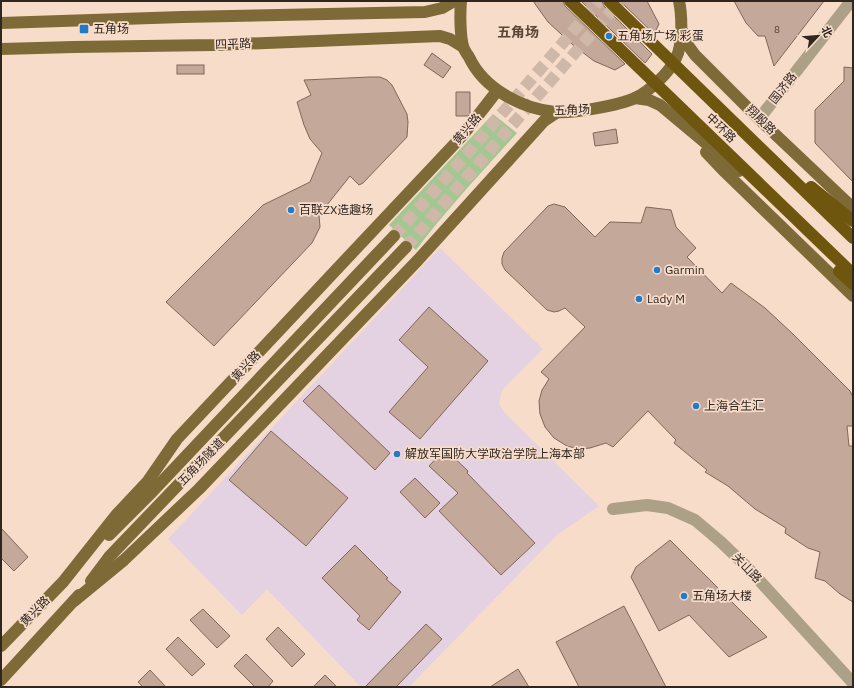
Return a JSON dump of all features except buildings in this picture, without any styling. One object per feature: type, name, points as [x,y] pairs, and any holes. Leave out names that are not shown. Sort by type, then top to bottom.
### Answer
[{"type":"highway","name":"中环路","points":[[570,1],[853,274]]},
{"type":"highway","name":"中环路","points":[[609,1],[853,238]]},
{"type":"highway","points":[[747,134],[853,221]]},
{"type":"highway","points":[[728,154],[853,284]]},
{"type":"main road","points":[[1,23],[182,17],[425,12],[442,8],[454,1]]},
{"type":"main road","name":"五角场","points":[[460,1],[463,47],[472,64],[483,79],[497,91],[533,107],[556,113],[598,109],[635,98],[656,84],[676,58],[680,46],[681,9],[679,1]]},
{"type":"main road","name":"翔殷路","points":[[681,24],[687,44],[695,55],[759,119],[853,208]]},
{"type":"main road","name":"四平路","points":[[1,49],[74,46],[214,45],[440,36],[450,39],[463,47]]},
{"type":"main road","name":"黄兴路","points":[[1,646],[63,582],[117,514],[148,481],[177,439],[462,136],[497,91]]},
{"type":"main road","points":[[635,98],[649,100],[660,105],[678,119],[731,164],[853,278]]},
{"type":"main road","points":[[74,601],[124,560],[199,489],[418,260],[544,121],[556,113]]},
{"type":"main road","points":[[678,119],[725,172],[853,296]]},
{"type":"main road","name":"五角场隧道","points":[[63,582],[152,492],[394,236]]},
{"type":"main road","name":"五角场隧道","points":[[1,680],[74,601],[109,557],[406,247]]},
{"type":"street","name":"国济路","points":[[759,119],[851,6]]},
{"type":"street","name":"关山路","points":[[612,509],[647,505],[668,508],[695,520],[748,568],[853,684]]},
{"type":"street","points":[[849,687],[853,684]]},
{"type":"shaded area","name":"解放军国防大学政治学院上海本部","points":[[440,248],[543,349],[502,390],[499,403],[504,412],[599,506],[558,534],[409,687],[361,687],[267,589],[242,615],[168,539]]},
{"type":"green space","points":[[493,114],[517,133],[452,205],[416,250],[389,225]]},
{"type":"tunnel","points":[[394,236],[599,1]]},
{"type":"tunnel","points":[[406,247],[620,1]]},
{"type":"place","name":"五角场","points":[[84,29]]},
{"type":"place","name":"五角场广场 彩蛋","points":[[609,36]]},
{"type":"place","name":"百联ZX造趣场","points":[[291,210]]},
{"type":"place","name":"Garmin","points":[[657,270]]},
{"type":"place","name":"Lady M","points":[[639,299]]},
{"type":"place","name":"上海合生汇","points":[[696,406]]},
{"type":"place","name":"解放军国防大学政治学院上海本部","points":[[397,454]]},
{"type":"place","name":"五角场大楼","points":[[684,596]]},
{"type":"district","name":"五角场","points":[[518,32]]}]
